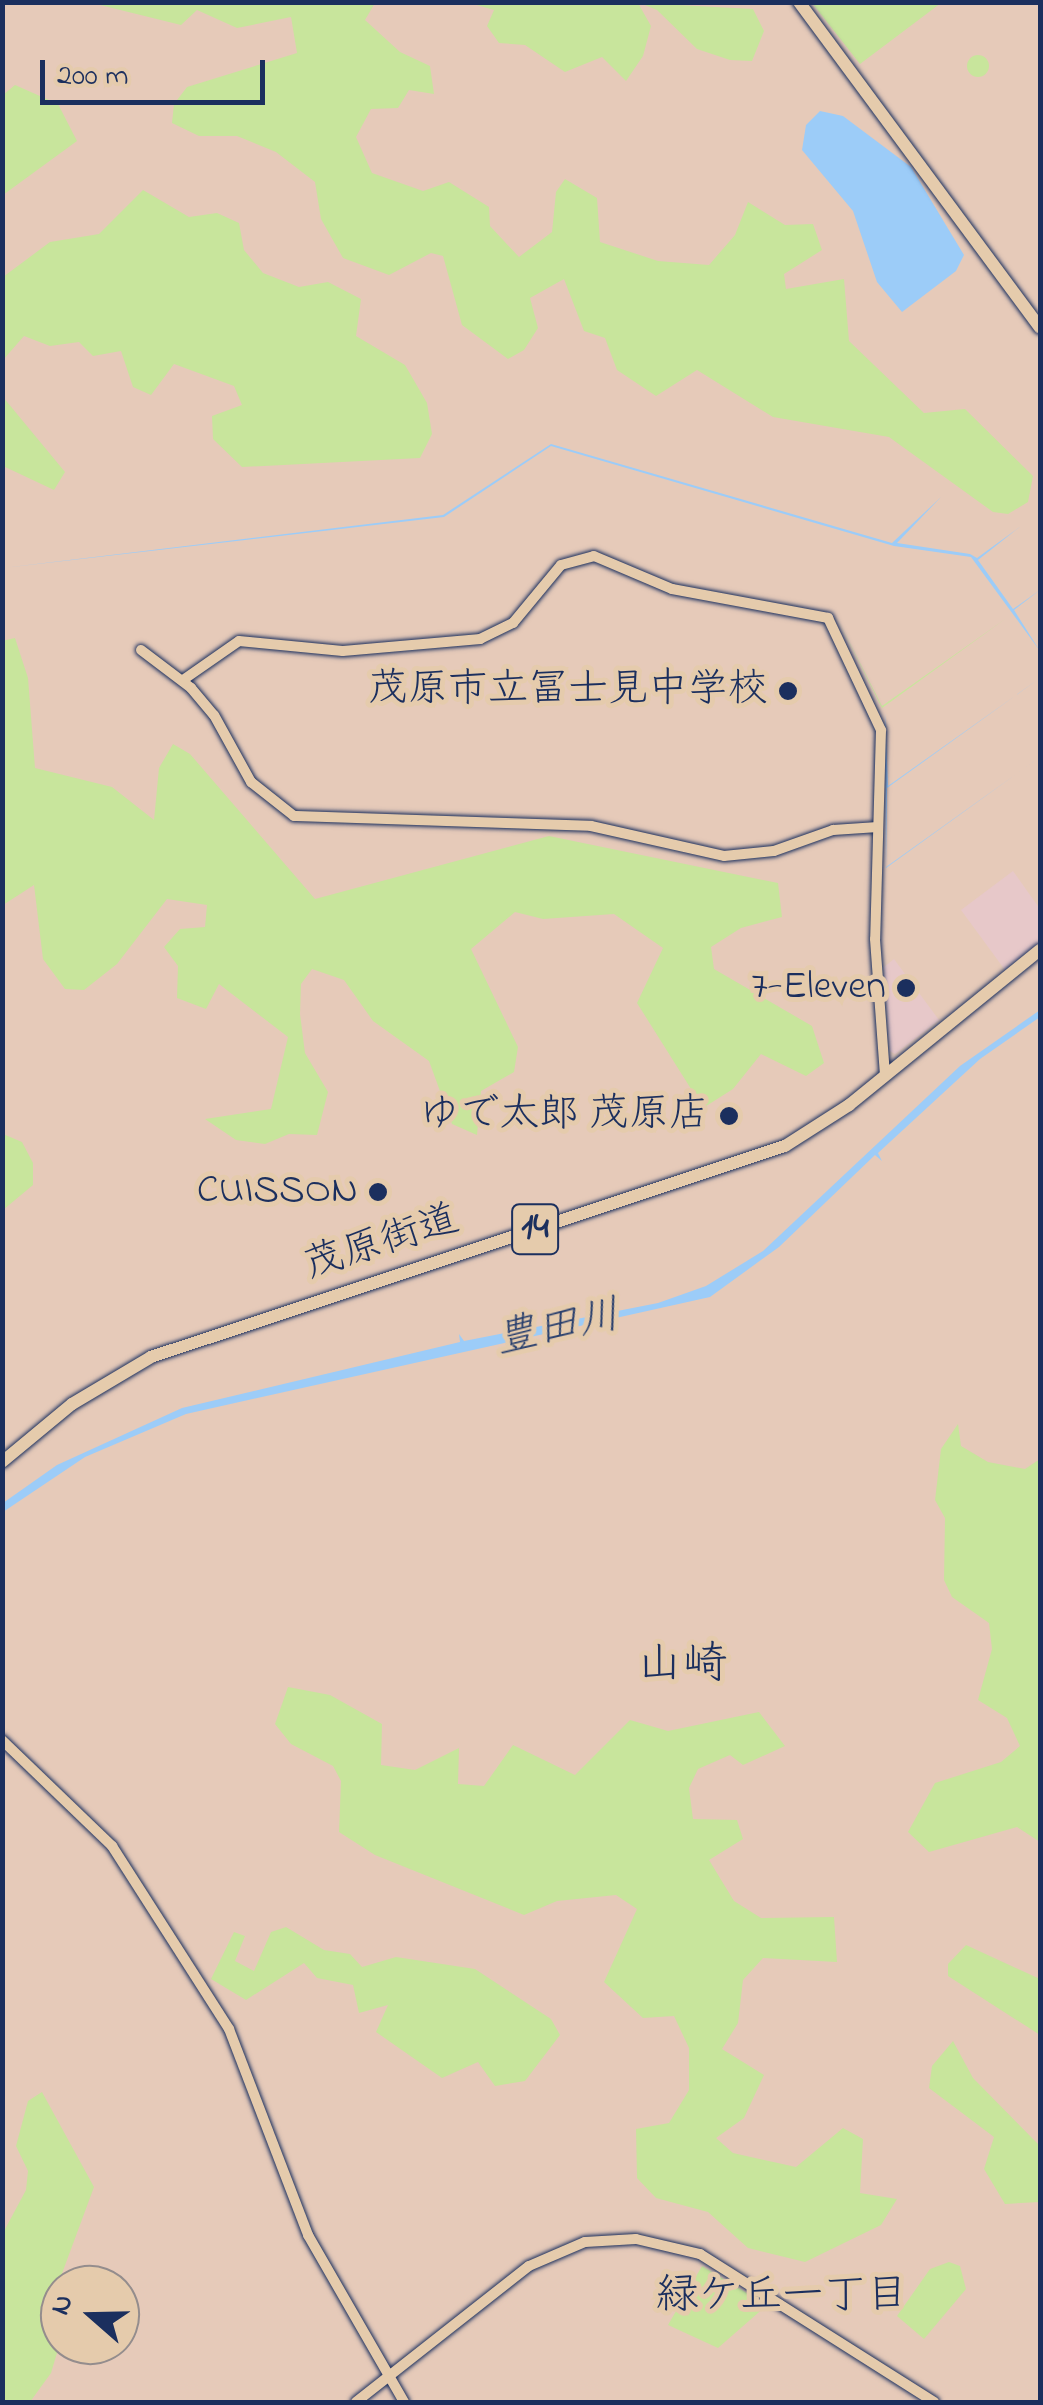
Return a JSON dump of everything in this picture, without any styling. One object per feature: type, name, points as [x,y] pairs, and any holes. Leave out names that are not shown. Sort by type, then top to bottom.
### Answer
[{"type":"main road","points":[[799,2],[1040,328]]},
{"type":"main road","name":"茂原街道","points":[[2,1462],[72,1404],[151,1358],[753,1160],[819,1127],[1040,950]]},
{"type":"street","points":[[183,680],[239,641],[343,652],[480,639],[513,622],[561,565],[594,556],[612,560],[672,590],[828,618],[877,715],[875,951],[885,1074]]},
{"type":"street","points":[[141,650],[164,674],[183,680],[214,714],[251,782],[294,816],[592,826],[724,856],[774,851],[832,830],[878,827]]},
{"type":"street","points":[[2,1740],[112,1846],[229,2029],[308,2235],[404,2402]]},
{"type":"street","points":[[356,2402],[529,2266],[585,2242],[636,2239],[700,2254],[934,2402]]},
{"type":"shaded area","points":[[1013,871],[1040,909],[1040,942],[1005,970],[961,910]]},
{"type":"shaded area","points":[[894,959],[939,1020],[895,1054],[890,1051],[884,967]]},
{"type":"green space","points":[[92,3],[375,3],[365,20],[400,52],[430,66],[434,94],[409,90],[398,108],[371,109],[356,137],[372,173],[423,191],[449,182],[489,207],[490,226],[519,257],[552,232],[556,192],[565,179],[597,198],[600,242],[658,261],[709,265],[735,235],[748,202],[785,225],[813,224],[822,250],[784,274],[786,289],[844,279],[849,341],[924,413],[965,409],[1033,476],[1028,502],[1008,514],[993,512],[889,437],[773,417],[697,370],[656,396],[617,370],[605,338],[584,331],[564,279],[530,298],[538,328],[524,350],[508,359],[462,325],[443,256],[431,253],[389,275],[343,258],[321,219],[315,182],[276,152],[237,136],[199,136],[172,123],[174,104],[187,87],[297,53],[291,17],[237,28],[197,10],[181,25]]},
{"type":"green space","points":[[470,3],[638,3],[651,26],[643,56],[626,81],[602,57],[565,72],[525,45],[499,43],[487,26],[494,10]]},
{"type":"green space","points":[[640,3],[753,9],[764,31],[752,61],[730,60],[697,49],[657,10]]},
{"type":"green space","points":[[812,3],[824,4],[941,3],[860,64]]},
{"type":"green space","points":[[978,55],[986,58],[986,74],[978,77],[970,74],[967,66],[970,58]]},
{"type":"green space","points":[[15,85],[58,104],[77,141],[3,195],[3,95]]},
{"type":"green space","points":[[143,190],[189,217],[217,213],[239,223],[244,250],[263,273],[299,287],[328,282],[361,299],[356,336],[405,365],[427,403],[432,434],[420,458],[242,467],[213,439],[212,416],[242,405],[234,386],[174,364],[151,395],[133,387],[121,351],[93,356],[79,342],[50,346],[24,336],[3,360],[3,277],[50,242],[99,234]]},
{"type":"green space","points":[[3,397],[65,472],[54,490],[3,466]]},
{"type":"green space","points":[[835,614],[882,706],[1008,617],[882,708]]},
{"type":"green space","points":[[15,638],[28,678],[35,768],[112,787],[154,820],[159,768],[173,744],[190,754],[315,899],[549,836],[778,883],[782,917],[741,928],[711,947],[714,969],[812,1026],[824,1063],[806,1076],[761,1054],[733,1089],[703,1108],[637,1003],[663,948],[614,914],[543,919],[515,912],[471,949],[518,1047],[514,1072],[481,1091],[477,1135],[452,1124],[429,1061],[373,1021],[344,980],[312,969],[301,984],[300,1014],[305,1053],[328,1092],[317,1135],[289,1134],[265,1144],[236,1140],[205,1119],[271,1109],[288,1037],[219,984],[206,1009],[177,998],[178,966],[164,947],[180,929],[205,927],[207,905],[167,899],[117,964],[84,990],[65,989],[43,959],[34,885],[3,905],[2,641]]},
{"type":"green space","points":[[3,1134],[22,1142],[33,1163],[33,1185],[3,1210]]},
{"type":"green space","points":[[958,1424],[961,1446],[988,1462],[1025,1469],[1040,1459],[1040,1842],[1017,1827],[929,1852],[908,1832],[935,1783],[1001,1762],[1020,1746],[1007,1718],[978,1700],[992,1649],[989,1623],[952,1597],[944,1580],[945,1518],[935,1500],[941,1449]]},
{"type":"green space","points":[[288,1687],[330,1695],[382,1724],[381,1765],[415,1770],[459,1748],[458,1784],[484,1786],[513,1745],[575,1775],[630,1720],[668,1731],[759,1712],[785,1746],[743,1765],[730,1755],[698,1769],[689,1788],[693,1819],[737,1820],[743,1839],[709,1860],[734,1901],[761,1918],[834,1917],[837,1962],[763,1958],[743,1980],[738,2023],[722,2049],[764,2075],[744,2118],[716,2138],[733,2153],[796,2167],[843,2128],[863,2139],[860,2193],[897,2199],[881,2225],[805,2262],[748,2248],[708,2212],[656,2198],[637,2178],[636,2129],[669,2123],[689,2090],[689,2048],[674,2016],[643,2018],[604,1982],[637,1909],[616,1895],[557,1901],[524,1915],[375,1855],[339,1832],[341,1781],[333,1766],[291,1744],[275,1724]]},
{"type":"green space","points":[[286,1927],[324,1950],[350,1954],[362,1967],[396,1957],[475,1969],[551,2019],[560,2035],[525,2081],[495,2086],[478,2062],[442,2078],[376,2032],[388,2005],[359,2013],[353,1985],[317,1978],[304,1963],[246,2000],[211,1979],[234,1932],[245,1936],[235,1961],[254,1971],[271,1932]]},
{"type":"green space","points":[[966,1945],[1040,1979],[1040,2035],[948,1976],[948,1964]]},
{"type":"green space","points":[[953,2041],[973,2078],[1040,2146],[1040,2202],[1005,2204],[984,2169],[994,2137],[929,2088],[932,2066]]},
{"type":"green space","points":[[42,2092],[94,2187],[65,2265],[40,2265],[40,2365],[53,2365],[51,2373],[30,2402],[3,2402],[3,2233],[26,2190],[28,2171],[16,2146],[28,2101]]},
{"type":"green space","points":[[949,2262],[960,2266],[966,2289],[924,2339],[897,2316],[930,2269]]},
{"type":"green space","points":[[702,2266],[767,2305],[718,2348],[668,2325]]},
{"type":"water","points":[[820,111],[843,116],[911,167],[964,255],[956,271],[902,312],[877,282],[853,211],[802,150],[806,125]]},
{"type":"water","points":[[551,444],[892,543],[941,497],[897,543],[977,558],[1021,526],[978,560],[1013,609],[1040,590],[1014,610],[1040,651],[971,557],[894,546],[551,446],[444,517],[3,568],[443,515]]},
{"type":"water","points":[[1040,678],[887,788],[886,867],[1040,757],[886,868],[885,713],[888,786]]},
{"type":"water","name":"豊田川","points":[[1040,1010],[1040,1017],[980,1059],[878,1153],[882,1161],[875,1155],[779,1247],[710,1297],[186,1414],[85,1457],[3,1512],[3,1503],[57,1465],[182,1408],[460,1342],[459,1334],[464,1341],[658,1303],[706,1286],[763,1251],[960,1066]]},
{"type":"place","name":"茂原市立冨士見中学校","points":[[788,691]]},
{"type":"place","name":"7-Eleven","points":[[906,988]]},
{"type":"place","name":"ゆで太郎 茂原店","points":[[729,1116]]},
{"type":"place","name":"CUISSON","points":[[378,1192]]},
{"type":"district","name":"山崎","points":[[682,1667]]},
{"type":"district","name":"緑ケ丘一丁目","points":[[782,2297]]}]
